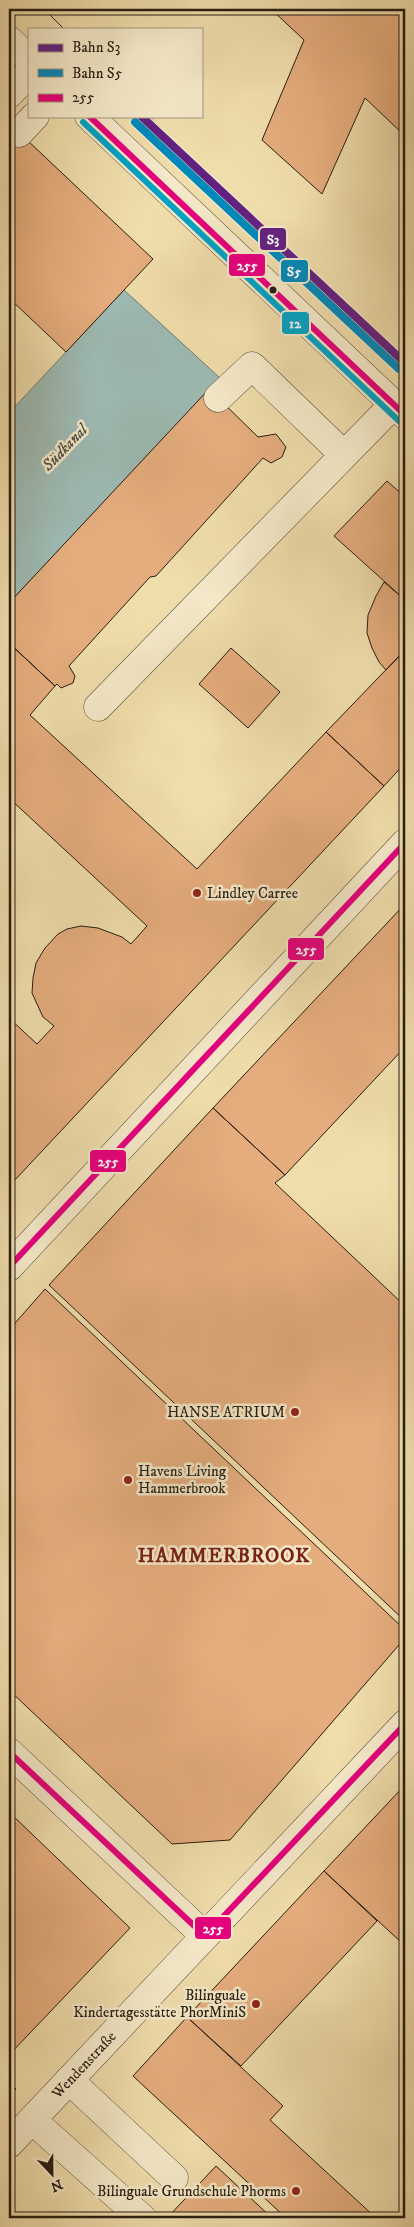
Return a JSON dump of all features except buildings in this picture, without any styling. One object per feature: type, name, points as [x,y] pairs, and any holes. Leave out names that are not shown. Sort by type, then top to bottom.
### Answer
[{"type":"street","points":[[9,40],[28,58]]},
{"type":"street","points":[[9,94],[28,74]]},
{"type":"street","points":[[91,118],[399,409],[343,454],[98,707]]},
{"type":"street","points":[[218,398],[252,366],[343,454]]},
{"type":"street","points":[[9,1267],[405,843]]},
{"type":"street","name":"Wendenstraße","points":[[9,2144],[405,1724]]},
{"type":"street","points":[[9,1752],[205,1936]]},
{"type":"street","points":[[69,2080],[174,2178]]},
{"type":"street","points":[[32,2120],[142,2218]]},
{"type":"water","name":"Südkanal","points":[[124,290],[220,378],[9,603],[9,413]]},
{"type":"tram line","points":[[44,9],[63,28]]},
{"type":"tram line","points":[[151,118],[216,186]]},
{"type":"rail line","name":"S3","points":[[143,118],[405,363]]},
{"type":"rail line","name":"S5","points":[[135,122],[399,369]]},
{"type":"transit line","name":"255","points":[[91,118],[405,415]]},
{"type":"transit line","name":"12","points":[[83,122],[399,421]]},
{"type":"transit line","name":"255","points":[[9,1267],[405,843]]},
{"type":"transit line","name":"255","points":[[9,1752],[205,1936],[405,1724]]},
{"type":"place","name":"Lindley Carree","points":[[197,893]]},
{"type":"place","name":"HANSE ATRIUM","points":[[295,1412]]},
{"type":"place","name":"Havens Living Hammerbrook","points":[[128,1480]]},
{"type":"place","name":"Bilinguale Kindertagesstätte PhorMiniS","points":[[256,2004]]},
{"type":"place","name":"Bilinguale Grundschule Phorms","points":[[296,2191]]},
{"type":"district","name":"HAMMERBROOK","points":[[224,1555]]}]
